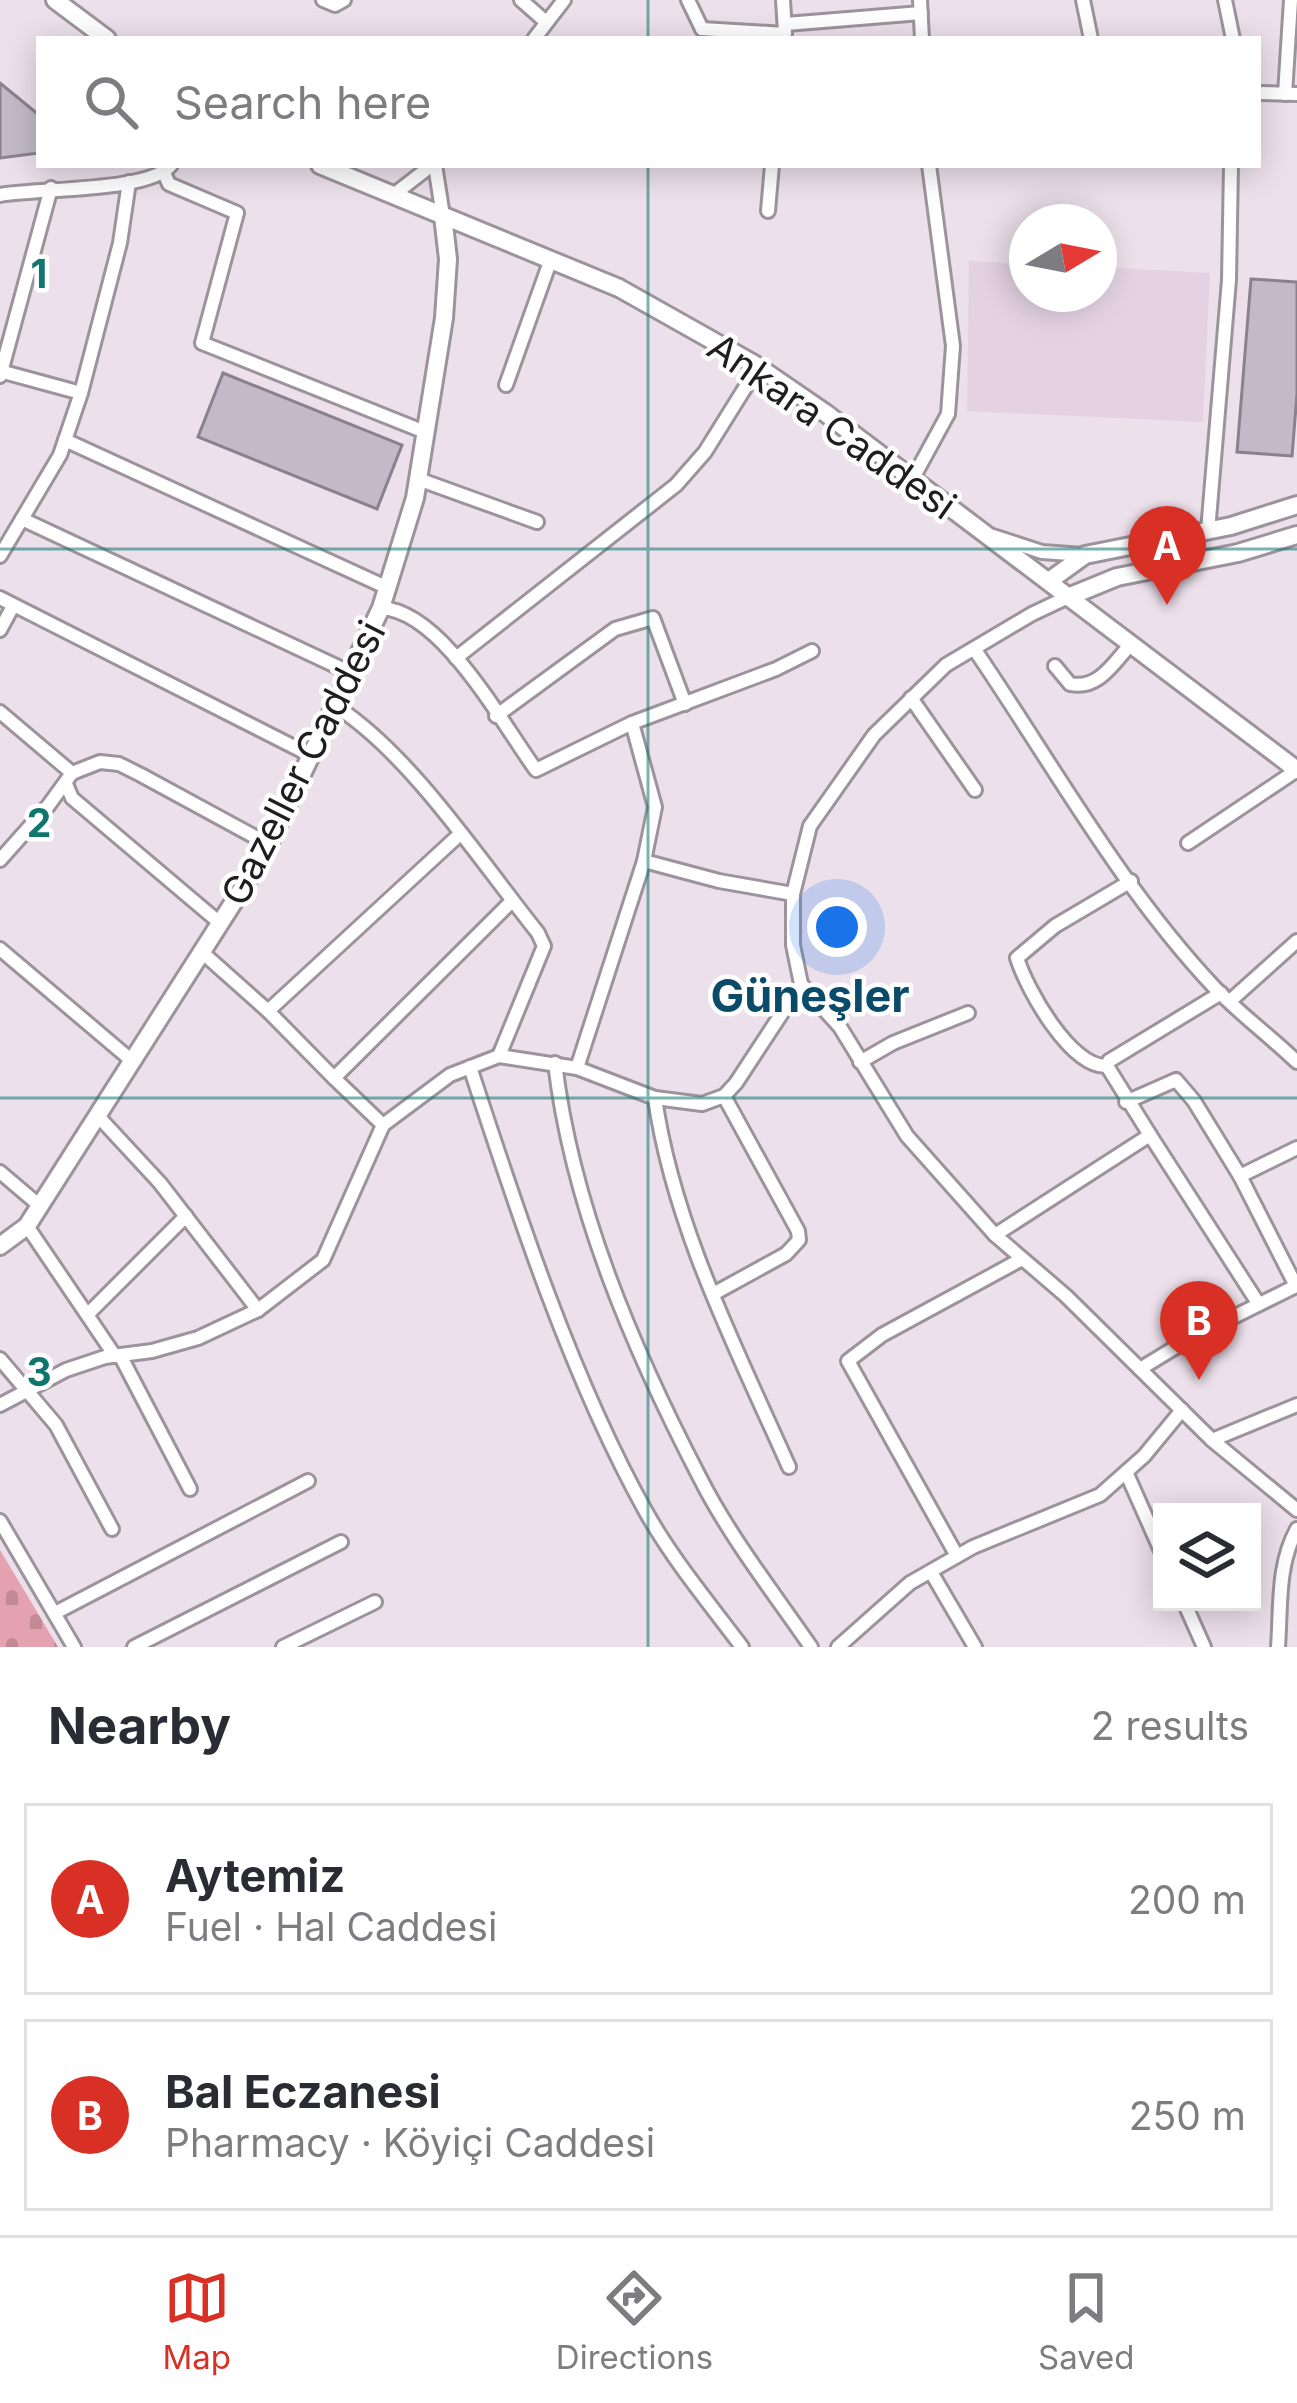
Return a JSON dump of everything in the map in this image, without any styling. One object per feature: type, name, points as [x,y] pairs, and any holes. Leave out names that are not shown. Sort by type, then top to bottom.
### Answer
[{"type":"street","points":[[55,0],[103,36]]},
{"type":"street","points":[[323,0],[335,5],[344,0]]},
{"type":"street","points":[[521,0],[546,22]]},
{"type":"street","points":[[535,36],[564,0]]},
{"type":"street","points":[[688,0],[700,34],[785,32],[921,7]]},
{"type":"street","points":[[783,0],[785,32]]},
{"type":"street","points":[[1083,0],[1089,36]]},
{"type":"street","points":[[1225,0],[1232,36]]},
{"type":"street","points":[[1291,0],[1291,94]]},
{"type":"street","name":"Ankara Caddesi","points":[[327,168],[619,288],[758,367],[1297,770]]},
{"type":"street","points":[[392,196],[429,168]]},
{"type":"street","points":[[434,168],[443,216]]},
{"type":"street","points":[[768,211],[772,168]]},
{"type":"street","points":[[912,479],[948,414],[953,346],[929,168]]},
{"type":"street","points":[[1208,532],[1229,280],[1231,168]]},
{"type":"street","points":[[0,195],[129,182],[168,169],[169,184],[237,213],[202,343],[425,432]]},
{"type":"street","points":[[2,547],[65,440],[120,243],[129,182]]},
{"type":"street","points":[[51,188],[0,373],[81,393]]},
{"type":"street","name":"Gazeller Caddesi","points":[[0,1246],[27,1226],[204,954],[269,845],[381,608],[418,479],[444,318],[448,259],[443,216]]},
{"type":"street","points":[[506,385],[551,259]]},
{"type":"street","points":[[456,658],[676,485],[705,452],[758,367]]},
{"type":"street","points":[[65,440],[388,588]]},
{"type":"street","points":[[418,479],[537,522]]},
{"type":"street","points":[[979,531],[1042,552],[1085,555],[1208,532],[1297,505]]},
{"type":"street","points":[[22,519],[351,673]]},
{"type":"street","points":[[1297,535],[1238,553],[1117,577],[1032,614],[946,665],[874,735],[810,826],[793,894],[793,945],[800,984],[840,1028],[907,1136],[995,1234],[1212,1440],[1297,1510]]},
{"type":"street","points":[[1032,614],[1049,581],[1085,555]]},
{"type":"street","points":[[0,630],[6,602],[312,756]]},
{"type":"street","points":[[381,608],[398,608],[435,632],[536,770],[632,723],[812,651]]},
{"type":"street","points":[[496,716],[615,629],[653,618],[685,704]]},
{"type":"street","points":[[1055,666],[1070,684],[1087,685],[1096,682],[1130,645]]},
{"type":"street","points":[[975,650],[1058,781],[1131,881],[1226,997],[1297,1062]]},
{"type":"street","points":[[911,698],[975,790]]},
{"type":"street","points":[[337,707],[362,723],[459,835],[544,946],[499,1056]]},
{"type":"street","points":[[0,712],[28,732],[69,779],[72,797],[221,925]]},
{"type":"street","points":[[577,1068],[644,861],[656,806],[632,723]]},
{"type":"street","points":[[0,860],[69,779],[100,762],[119,764],[269,845]]},
{"type":"street","points":[[1187,843],[1297,770]]},
{"type":"street","points":[[268,1011],[459,835]]},
{"type":"street","points":[[644,861],[793,894]]},
{"type":"street","points":[[1107,1066],[1094,1067],[1076,1056],[1024,980],[1017,958],[1055,926],[1131,881]]},
{"type":"street","points":[[334,1078],[512,901]]},
{"type":"street","points":[[1107,1066],[1226,997],[1297,941]]},
{"type":"street","points":[[0,949],[131,1060]]},
{"type":"street","points":[[204,954],[383,1125]]},
{"type":"street","points":[[0,1405],[65,1370],[198,1338],[258,1310],[323,1260],[383,1125],[449,1075],[499,1056],[577,1068],[655,1098],[702,1104],[724,1096],[772,1033],[800,984]]},
{"type":"street","points":[[860,1062],[968,1012]]},
{"type":"street","points":[[555,1063],[586,1207],[621,1309],[701,1480],[811,1647]]},
{"type":"street","points":[[1107,1066],[1258,1303]]},
{"type":"street","points":[[470,1067],[598,1415],[646,1513],[742,1647]]},
{"type":"street","points":[[1126,1102],[1176,1080],[1240,1176],[1297,1283],[1295,1289],[1258,1303],[1141,1369]]},
{"type":"street","points":[[715,1293],[795,1248],[799,1234],[724,1096]]},
{"type":"street","points":[[655,1098],[660,1134],[715,1293],[789,1467]]},
{"type":"street","points":[[97,1115],[186,1216],[258,1310]]},
{"type":"street","points":[[995,1234],[1150,1136]]},
{"type":"street","points":[[1240,1176],[1297,1148]]},
{"type":"street","points":[[0,1172],[40,1206]]},
{"type":"street","points":[[88,1314],[186,1216]]},
{"type":"street","points":[[27,1226],[118,1355],[190,1489]]},
{"type":"street","points":[[957,1556],[848,1361],[882,1335],[1022,1259]]},
{"type":"street","points":[[0,1359],[56,1425],[112,1529]]},
{"type":"street","points":[[1212,1440],[1297,1405]]},
{"type":"street","points":[[838,1647],[910,1583],[1045,1515],[1100,1495],[1182,1410]]},
{"type":"street","points":[[1126,1472],[1153,1533]]},
{"type":"street","points":[[55,1613],[308,1481]]},
{"type":"street","points":[[0,1521],[74,1647]]},
{"type":"street","points":[[1278,1647],[1282,1577],[1287,1546],[1297,1529]]},
{"type":"street","points":[[134,1647],[341,1542]]},
{"type":"street","points":[[931,1572],[975,1647]]},
{"type":"street","points":[[283,1647],[375,1602]]},
{"type":"street","points":[[1188,1611],[1204,1647]]},
{"type":"shaded area","points":[[969,261],[1009,263],[1009,312],[1117,312],[1117,268],[1210,273],[1203,422],[967,411]]},
{"type":"green space","points":[[0,1550],[58,1647],[0,1647]]},
{"type":"building","points":[[0,83],[36,113],[36,153],[0,158]]},
{"type":"building","points":[[1251,279],[1297,282],[1292,456],[1237,452]]},
{"type":"building","points":[[223,373],[402,445],[377,509],[198,437]]},
{"type":"place","name":"Aytemiz","points":[[1167,605]]},
{"type":"place","name":"Bal Eczanesi","points":[[1199,1380]]},
{"type":"district","name":"Güneşler","points":[[810,996]]}]
